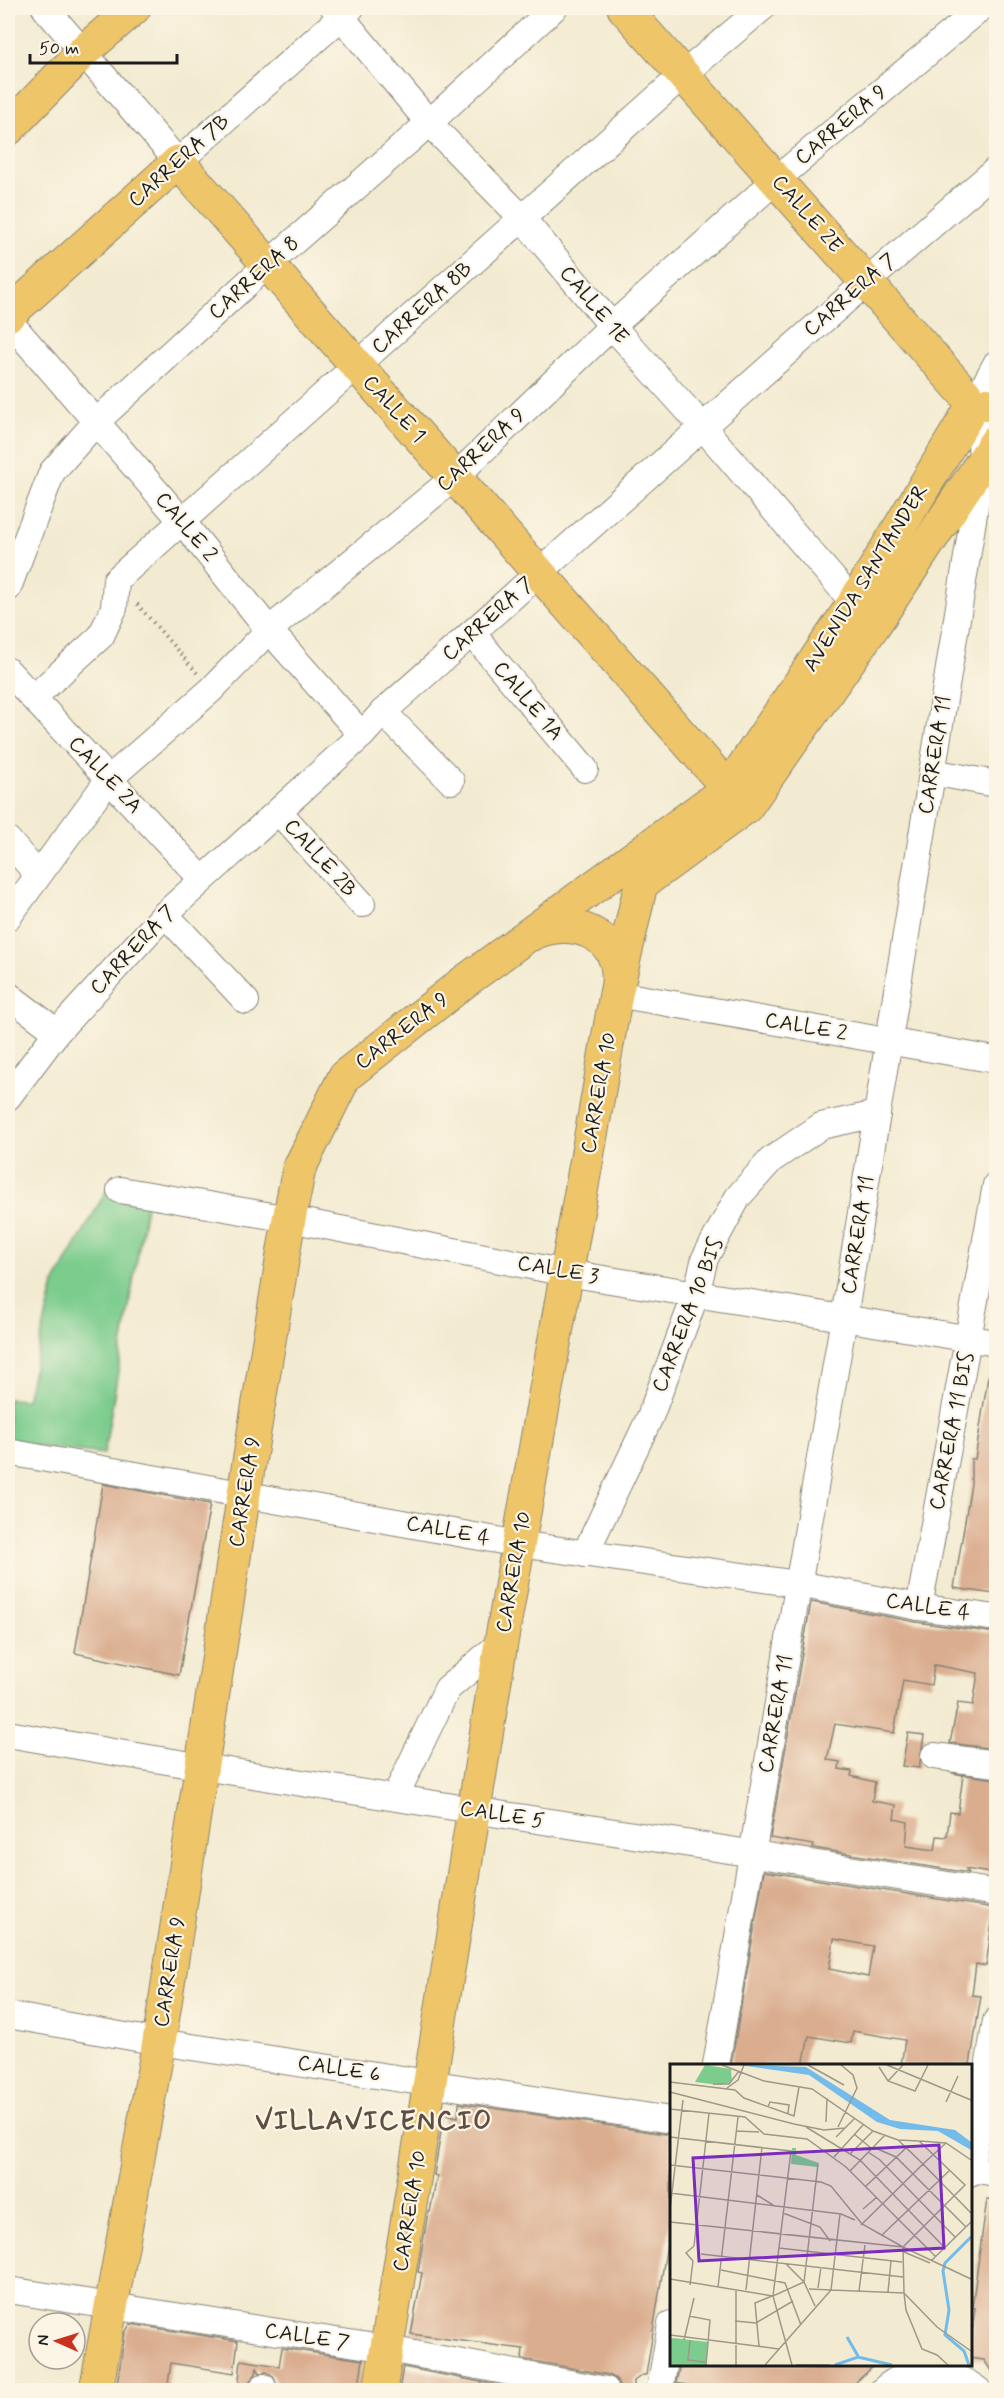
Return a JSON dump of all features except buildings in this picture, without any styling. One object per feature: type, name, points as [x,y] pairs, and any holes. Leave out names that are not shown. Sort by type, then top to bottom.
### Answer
[{"type":"main road","points":[[8,129],[82,52],[134,8]]},
{"type":"main road","name":"CALLE 2E","points":[[624,8],[684,73],[865,282],[985,405]]},
{"type":"main road","name":"CALLE 1","points":[[178,162],[357,367],[541,572],[737,798]]},
{"type":"main road","name":"CARRERA 7B","points":[[8,315],[178,162]]},
{"type":"main road","name":"AVENIDA SANTANDER","points":[[737,798],[854,603],[985,405]]},
{"type":"main road","name":"AVENIDA SANTANDER","points":[[737,798],[874,625],[989,453]]},
{"type":"main road","name":"CARRERA 9","points":[[96,2391],[159,2042],[244,1493],[299,1169],[345,1076],[523,938],[737,798]]},
{"type":"main road","name":"CARRERA 10","points":[[380,2391],[501,1643],[616,994],[641,884],[737,798]]},
{"type":"main road","points":[[523,938],[539,930],[556,927],[590,930],[601,939],[616,964],[618,979],[616,994]]},
{"type":"street","name":"CALLE 1","points":[[45,8],[178,162]]},
{"type":"street","name":"CARRERA 8","points":[[8,588],[52,472],[96,422],[267,265],[429,123],[554,8]]},
{"type":"street","name":"CARRERA 8B","points":[[116,580],[181,519],[357,367],[684,73],[762,8]]},
{"type":"street","name":"CARRERA 9","points":[[8,917],[108,779],[211,690],[269,630],[455,477],[612,326],[777,179],[981,8]]},
{"type":"street","name":"CALLE 1E","points":[[342,10],[429,123],[522,218],[612,326],[702,426],[854,603]]},
{"type":"street","name":"CARRERA 7B","points":[[178,162],[342,10]]},
{"type":"street","name":"CARRERA 7","points":[[8,1097],[57,1032],[165,914],[202,879],[279,812],[362,735],[383,712],[702,426],[996,170]]},
{"type":"street","name":"CALLE 2","points":[[8,320],[181,519],[269,630],[362,735]]},
{"type":"street","name":"AVENIDA SANTANDER","points":[[985,405],[996,364]]},
{"type":"street","name":"CARRERA 11","points":[[716,2064],[844,1318],[932,772],[989,453],[981,440],[985,405]]},
{"type":"street","points":[[33,699],[101,636],[114,608],[116,580]]},
{"type":"street","name":"CALLE 1A","points":[[472,633],[585,769]]},
{"type":"street","name":"CALLE 2A","points":[[8,671],[202,879]]},
{"type":"street","points":[[383,712],[451,782]]},
{"type":"street","points":[[932,772],[996,784]]},
{"type":"street","name":"CALLE 2B","points":[[279,812],[362,904]]},
{"type":"street","points":[[8,840],[37,874]]},
{"type":"street","points":[[165,914],[246,1000]]},
{"type":"street","name":"CALLE 2","points":[[616,994],[996,1060]]},
{"type":"street","points":[[8,995],[57,1032]]},
{"type":"street","name":"CARRERA 10 BIS","points":[[585,1554],[650,1417],[696,1293],[705,1258],[738,1197],[771,1160],[821,1126],[877,1114]]},
{"type":"street","name":"CARRERA 11 BIS","points":[[919,1607],[996,1185]]},
{"type":"street","name":"CALLE 3","points":[[120,1190],[289,1219],[567,1273],[996,1343]]},
{"type":"street","name":"CALLE 4","points":[[8,1452],[519,1544],[798,1584],[919,1607],[996,1618]]},
{"type":"street","points":[[395,1797],[447,1689],[501,1643]]},
{"type":"street","name":"CALLE 5","points":[[8,1734],[475,1812],[752,1852],[996,1893]]},
{"type":"street","points":[[934,1756],[996,1764]]},
{"type":"street","name":"CALLE 6","points":[[8,2015],[159,2042],[670,2120]]},
{"type":"street","points":[[971,2164],[996,2021]]},
{"type":"street","points":[[971,2170],[996,2173]]},
{"type":"street","name":"CALLE 7","points":[[8,2290],[388,2349],[606,2391]]},
{"type":"street","points":[[660,2391],[670,2330]]},
{"type":"street","points":[[883,2391],[902,2378],[941,2368],[978,2391]]},
{"type":"path","points":[[116,580],[211,690]]},
{"type":"green space","points":[[113,1179],[147,1200],[104,1454],[8,1443],[8,1399],[26,1400],[54,1284]]},
{"type":"district","name":"VILLAVICENCIO","points":[[374,2121]]}]
